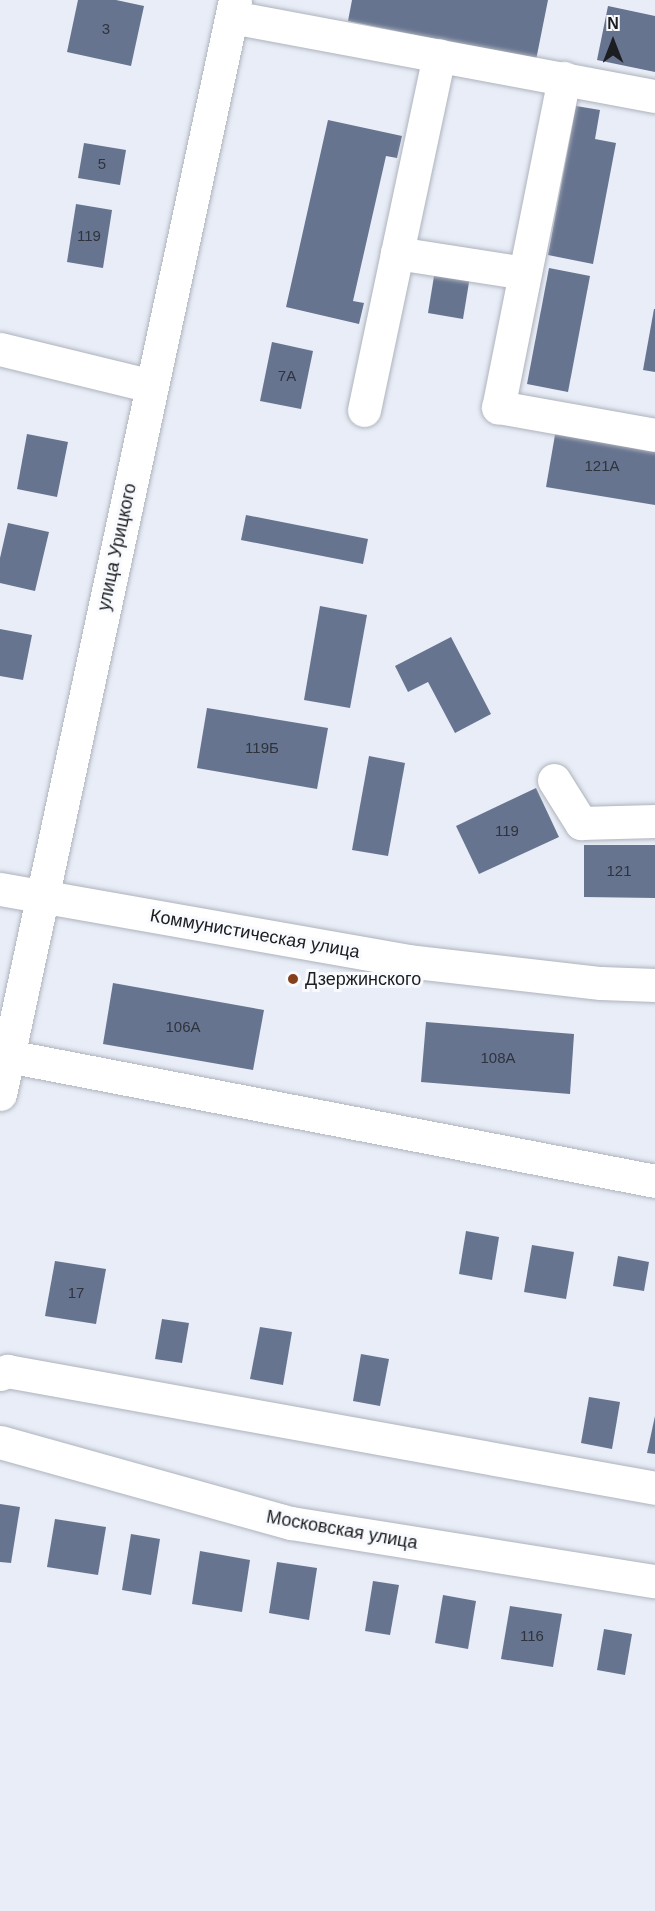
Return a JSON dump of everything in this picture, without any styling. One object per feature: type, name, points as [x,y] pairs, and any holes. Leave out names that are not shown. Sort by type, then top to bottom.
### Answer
[{"type":"street","points":[[234,8],[439,55],[655,96]]},
{"type":"street","name":"улица Урицкого","points":[[0,1095],[234,8]]},
{"type":"street","points":[[364,410],[439,55]]},
{"type":"street","points":[[564,78],[498,407],[655,435]]},
{"type":"street","points":[[397,253],[524,273]]},
{"type":"street","points":[[0,349],[152,386]]},
{"type":"street","points":[[554,780],[581,824],[655,821]]},
{"type":"street","name":"Коммунистическая улица","points":[[0,889],[407,961],[600,983],[655,985]]},
{"type":"street","points":[[8,1056],[655,1181]]},
{"type":"street","points":[[0,1374],[7,1371],[655,1488]]},
{"type":"street","name":"Московская улица","points":[[0,1442],[291,1523],[655,1581]]},
{"type":"building","points":[[78,0],[116,0],[144,6],[131,66],[67,52]]},
{"type":"building","points":[[352,0],[548,0],[536,60],[348,21]]},
{"type":"building","points":[[608,6],[655,16],[655,72],[597,60]]},
{"type":"building","points":[[576,106],[600,110],[595,139],[616,143],[593,264],[548,255]]},
{"type":"building","points":[[328,120],[402,136],[397,158],[386,156],[353,301],[364,303],[359,324],[286,307]]},
{"type":"building","points":[[84,143],[126,150],[120,185],[78,178]]},
{"type":"building","points":[[76,204],[112,210],[103,268],[67,262]]},
{"type":"building","points":[[436,264],[471,270],[463,319],[428,313]]},
{"type":"building","points":[[549,268],[590,276],[568,392],[527,384]]},
{"type":"building","points":[[655,309],[655,372],[643,370]]},
{"type":"building","points":[[272,342],[313,351],[301,409],[260,401]]},
{"type":"building","points":[[556,429],[655,446],[655,505],[546,487]]},
{"type":"building","points":[[27,434],[68,442],[57,497],[17,489]]},
{"type":"building","points":[[246,515],[368,539],[363,564],[241,540]]},
{"type":"building","points":[[8,523],[49,532],[35,591],[0,583],[0,558]]},
{"type":"building","points":[[320,606],[367,615],[350,708],[304,700]]},
{"type":"building","points":[[0,629],[32,635],[23,680],[0,676]]},
{"type":"building","points":[[451,637],[491,714],[455,733],[428,682],[408,692],[395,666]]},
{"type":"building","points":[[207,708],[328,728],[317,789],[197,768]]},
{"type":"building","points":[[369,756],[405,763],[388,856],[352,850]]},
{"type":"building","points":[[536,788],[559,837],[479,874],[456,826]]},
{"type":"building","points":[[584,845],[655,845],[655,898],[584,897]]},
{"type":"building","points":[[113,983],[264,1010],[253,1070],[103,1044]]},
{"type":"building","points":[[426,1022],[574,1034],[570,1094],[421,1082]]},
{"type":"building","points":[[466,1231],[499,1237],[492,1280],[459,1274]]},
{"type":"building","points":[[532,1245],[574,1252],[566,1299],[524,1292]]},
{"type":"building","points":[[618,1256],[649,1262],[644,1291],[613,1286]]},
{"type":"building","points":[[55,1261],[106,1269],[96,1324],[45,1316]]},
{"type":"building","points":[[162,1319],[189,1323],[182,1363],[155,1359]]},
{"type":"building","points":[[260,1327],[292,1332],[283,1385],[250,1379]]},
{"type":"building","points":[[361,1354],[389,1359],[380,1406],[353,1401]]},
{"type":"building","points":[[589,1397],[620,1402],[612,1449],[581,1443]]},
{"type":"building","points":[[655,1416],[655,1454],[647,1453]]},
{"type":"building","points":[[0,1504],[20,1507],[11,1563],[0,1562]]},
{"type":"building","points":[[55,1519],[106,1527],[98,1575],[47,1567]]},
{"type":"building","points":[[131,1534],[160,1539],[151,1595],[122,1590]]},
{"type":"building","points":[[200,1551],[250,1560],[242,1612],[192,1604]]},
{"type":"building","points":[[277,1562],[317,1568],[309,1620],[269,1613]]},
{"type":"building","points":[[373,1581],[399,1585],[390,1635],[365,1631]]},
{"type":"building","points":[[443,1595],[476,1601],[468,1649],[435,1643]]},
{"type":"building","points":[[510,1606],[562,1614],[553,1667],[501,1659]]},
{"type":"building","points":[[604,1629],[632,1634],[625,1675],[597,1670]]},
{"type":"place","name":"Дзержинского","points":[[293,979]]}]
